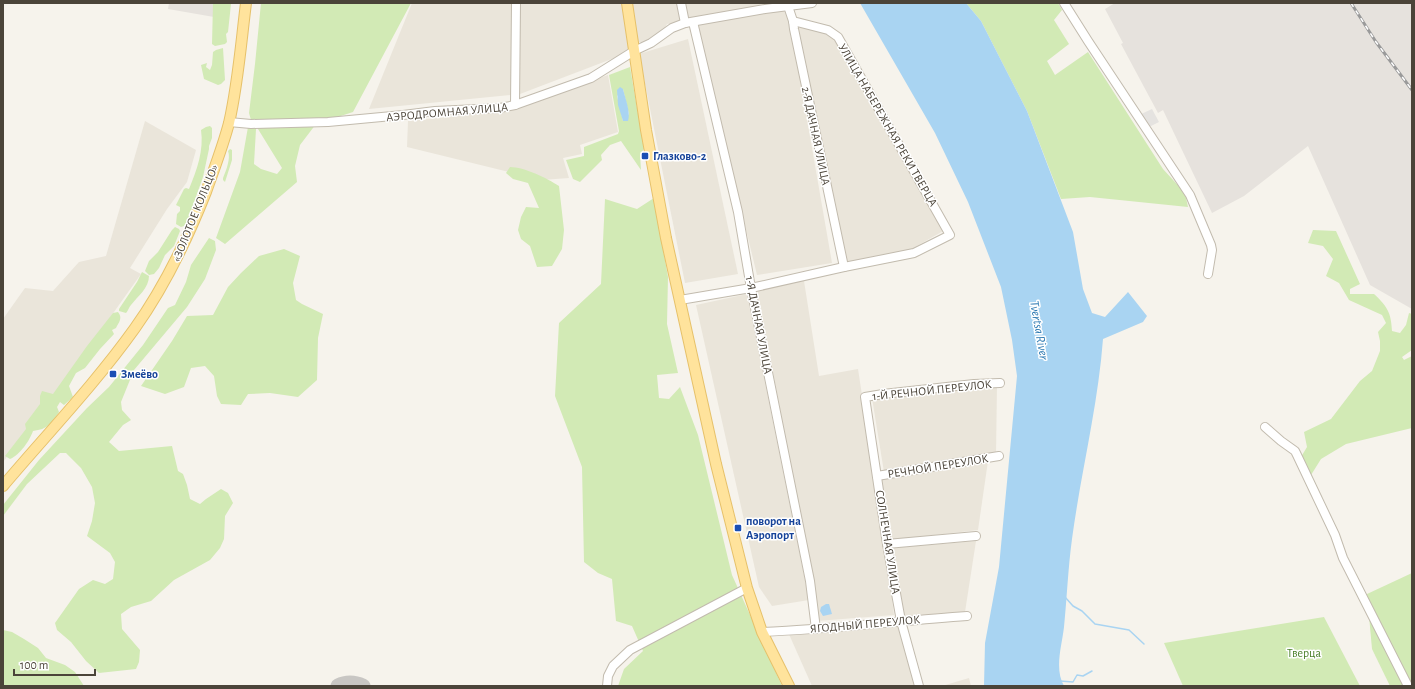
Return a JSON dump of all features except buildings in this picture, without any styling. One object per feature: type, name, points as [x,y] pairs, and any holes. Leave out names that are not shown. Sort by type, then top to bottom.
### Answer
[{"type":"main road","name":"«ЗОЛОТОЕ КОЛЬЦО»","points":[[3,486],[108,363],[135,328],[158,294],[177,258],[199,209],[218,158],[229,122],[246,3]]},
{"type":"main road","points":[[627,3],[646,130],[666,238],[716,464],[747,588],[762,632],[789,686]]},
{"type":"street","points":[[514,106],[516,3]]},
{"type":"street","name":"1-Я ДАЧНАЯ УЛИЦА","points":[[681,3],[689,22],[738,212],[810,581],[816,630]]},
{"type":"street","name":"АЭРОДРОМНАЯ УЛИЦА","points":[[229,122],[251,124],[322,122],[435,111],[514,106],[590,78],[672,28],[689,22],[764,6],[788,6],[812,3]]},
{"type":"street","points":[[1064,3],[1147,132],[1190,195],[1212,245],[1208,274]]},
{"type":"street","name":"2-Я ДАЧНАЯ УЛИЦА","points":[[788,6],[793,21],[844,267]]},
{"type":"street","name":"УЛИЦА НАБЕРЕЖНАЯ РЕКИ ТВЕРЦА","points":[[793,21],[828,30],[838,37],[950,234],[914,252],[844,267]]},
{"type":"street","points":[[680,300],[752,288],[844,267]]},
{"type":"street","name":"1-Й РЕЧНОЙ ПЕРЕУЛОК","points":[[865,397],[966,384],[1000,383]]},
{"type":"street","name":"СОЛНЕЧНАЯ УЛИЦА","points":[[865,397],[887,544],[901,620],[919,686]]},
{"type":"street","points":[[1265,427],[1295,451],[1335,535],[1343,558],[1408,686]]},
{"type":"street","name":"РЕЧНОЙ ПЕРЕУЛОК","points":[[877,476],[999,456]]},
{"type":"street","points":[[887,544],[976,536]]},
{"type":"street","points":[[607,686],[608,676],[613,666],[630,650],[747,588]]},
{"type":"street","name":"ЯГОДНЫЙ ПЕРЕУЛОК","points":[[762,632],[816,630],[901,620],[967,616]]},
{"type":"shaded area","points":[[169,3],[214,3],[214,17],[168,9]]},
{"type":"shaded area","points":[[412,3],[512,3],[511,95],[369,109]]},
{"type":"shaded area","points":[[518,3],[622,3],[630,52],[520,94]]},
{"type":"shaded area","points":[[631,3],[679,3],[683,22],[667,24],[663,31],[645,42],[637,42]]},
{"type":"shaded area","points":[[684,3],[760,3],[761,8],[688,20]]},
{"type":"shaded area","points":[[1115,3],[1412,3],[1412,309],[1370,285],[1308,146],[1244,196],[1212,213],[1163,110],[1158,113],[1121,44],[1123,43],[1105,9]]},
{"type":"shaded area","points":[[780,8],[789,16],[832,263],[757,275],[696,23]]},
{"type":"shaded area","points":[[797,25],[825,31],[833,37],[945,230],[908,251],[845,264]]},
{"type":"shaded area","points":[[688,39],[738,274],[685,283],[639,54]]},
{"type":"shaded area","points":[[608,75],[618,132],[580,145],[582,154],[563,158],[569,178],[542,180],[407,147],[408,121],[508,111]]},
{"type":"shaded area","points":[[1152,109],[1159,122],[1145,129],[1137,116]]},
{"type":"shaded area","points":[[145,121],[196,150],[187,182],[167,209],[130,268],[141,274],[57,392],[3,462],[3,319],[25,288],[53,291],[79,262],[106,256]]},
{"type":"shaded area","points":[[804,281],[819,376],[858,369],[886,552],[894,615],[817,621],[814,587],[757,288]]},
{"type":"shaded area","points":[[747,294],[809,600],[772,606],[759,587],[696,305]]},
{"type":"shaded area","points":[[997,385],[996,455],[884,472],[872,398]]},
{"type":"shaded area","points":[[988,461],[978,530],[892,540],[881,478]]},
{"type":"shaded area","points":[[976,541],[965,612],[903,616],[892,548]]},
{"type":"shaded area","points":[[897,624],[915,686],[812,686],[788,632]]},
{"type":"shaded area","points":[[969,678],[971,686],[942,686]]},
{"type":"green space","points":[[213,3],[233,3],[231,4],[228,32],[226,34],[227,42],[225,44],[215,46],[212,44]]},
{"type":"green space","points":[[261,3],[411,3],[353,112],[316,124],[300,145],[295,166],[297,182],[225,244],[216,238],[240,172],[248,127],[253,125],[256,129],[254,164],[261,169],[277,174],[282,168],[258,129],[259,120],[251,120],[249,113]]},
{"type":"green space","points":[[966,3],[1058,3],[1062,10],[1054,20],[1069,44],[1047,61],[1055,75],[1088,52],[1163,169],[1185,193],[1188,207],[1090,197],[1061,199],[1027,111],[981,21]]},
{"type":"green space","points":[[223,48],[225,80],[218,85],[204,79],[201,65],[207,63],[206,67],[210,70],[213,52]]},
{"type":"green space","points":[[630,67],[644,149],[640,154],[641,170],[621,141],[610,145],[601,155],[602,160],[580,182],[573,179],[566,160],[584,156],[584,147],[618,134],[619,131],[609,75]],"holes":[[[623,89],[629,114],[623,121],[617,96]]]},
{"type":"green space","points":[[210,126],[212,128],[212,138],[203,177],[187,222],[181,227],[176,224],[177,214],[180,211],[180,207],[176,205],[184,189],[189,189],[195,175],[202,145],[201,130]]},
{"type":"green space","points":[[230,149],[232,150],[232,160],[225,182],[223,178],[229,161],[228,151]]},
{"type":"green space","points":[[510,167],[516,167],[535,174],[559,186],[564,230],[562,249],[552,266],[537,267],[530,246],[521,239],[518,230],[521,217],[526,207],[539,208],[528,183],[513,179],[506,173]]},
{"type":"green space","points":[[654,198],[668,277],[667,324],[678,373],[657,375],[659,398],[669,399],[680,387],[698,435],[732,575],[782,686],[618,686],[624,669],[643,651],[632,626],[616,621],[612,579],[598,573],[584,562],[582,467],[555,396],[559,323],[601,284],[605,199],[637,209]]},
{"type":"green space","points":[[175,227],[180,231],[174,246],[165,255],[159,268],[154,274],[149,275],[145,271],[149,261],[158,252]]},
{"type":"green space","points":[[1313,230],[1336,231],[1360,284],[1350,289],[1350,294],[1374,294],[1383,303],[1390,315],[1392,331],[1400,333],[1406,325],[1409,313],[1412,314],[1412,350],[1402,357],[1404,360],[1412,356],[1412,428],[1346,444],[1321,459],[1311,475],[1301,457],[1307,447],[1304,432],[1331,419],[1360,381],[1372,371],[1380,351],[1378,332],[1386,323],[1382,315],[1349,300],[1339,283],[1326,276],[1333,259],[1323,246],[1308,243]]},
{"type":"green space","points":[[209,238],[215,241],[216,250],[205,279],[187,307],[134,370],[121,402],[122,410],[131,420],[123,425],[109,442],[119,451],[172,446],[178,471],[183,474],[190,499],[200,504],[221,489],[228,493],[233,503],[225,516],[224,539],[220,548],[210,560],[174,580],[151,601],[131,607],[121,614],[122,629],[140,650],[139,662],[136,669],[99,673],[86,661],[71,642],[57,630],[55,623],[79,589],[93,580],[105,584],[113,579],[115,562],[110,553],[87,536],[92,521],[95,503],[92,487],[81,468],[66,453],[60,453],[27,484],[3,516],[3,505],[39,460],[87,408],[109,387],[143,345],[168,308],[175,305],[186,282],[191,265]]},
{"type":"green space","points":[[284,249],[300,256],[293,283],[296,300],[323,314],[318,338],[317,380],[298,397],[270,393],[248,394],[241,405],[221,404],[217,396],[214,376],[205,366],[191,368],[184,387],[165,394],[141,386],[187,316],[213,315],[228,287],[259,256]]},
{"type":"green space","points":[[142,272],[149,276],[149,280],[143,292],[130,306],[126,313],[119,311],[119,309]]},
{"type":"green space","points":[[118,312],[120,318],[116,328],[112,330],[114,334],[85,368],[76,373],[69,386],[73,397],[64,405],[60,402],[57,407],[59,412],[54,420],[46,427],[33,431],[30,439],[21,451],[10,459],[5,456],[26,429],[25,424],[40,404],[40,396],[42,391],[53,394],[87,346],[113,313]]},
{"type":"green space","points":[[1412,573],[1412,686],[1390,686],[1372,649],[1367,594]]},
{"type":"green space","name":"Тверца","points":[[1324,617],[1360,686],[1183,686],[1164,643]]},
{"type":"green space","points":[[3,630],[12,632],[38,648],[46,658],[65,665],[75,672],[84,686],[3,686]]},
{"type":"water","name":"Tvertsa River","points":[[860,3],[966,3],[981,21],[1027,111],[1073,232],[1083,289],[1092,313],[1105,317],[1128,292],[1147,316],[1143,322],[1103,339],[1101,364],[1071,550],[1059,665],[1061,679],[1064,686],[984,686],[985,643],[999,567],[1017,376],[1012,340],[1001,287],[968,202],[935,133]]},
{"type":"water","points":[[620,87],[623,89],[629,113],[628,121],[623,121],[618,105],[617,90]]},
{"type":"water","points":[[829,604],[832,614],[823,616],[820,611],[821,607]]},
{"type":"waterway","points":[[1065,597],[1073,606],[1082,611],[1095,624],[1129,630],[1144,644]]},
{"type":"waterway","points":[[1060,681],[1073,682],[1077,675],[1083,676],[1092,671]]},
{"type":"taxiway","points":[[338,686],[350,683],[363,686]]},
{"type":"railway","points":[[1351,3],[1376,42],[1412,90]]},
{"type":"place","name":"Глазково-2","points":[[645,156]]},
{"type":"place","name":"Змеёво","points":[[113,374]]},
{"type":"place","name":"поворот на Аэропорт","points":[[738,528]]}]
